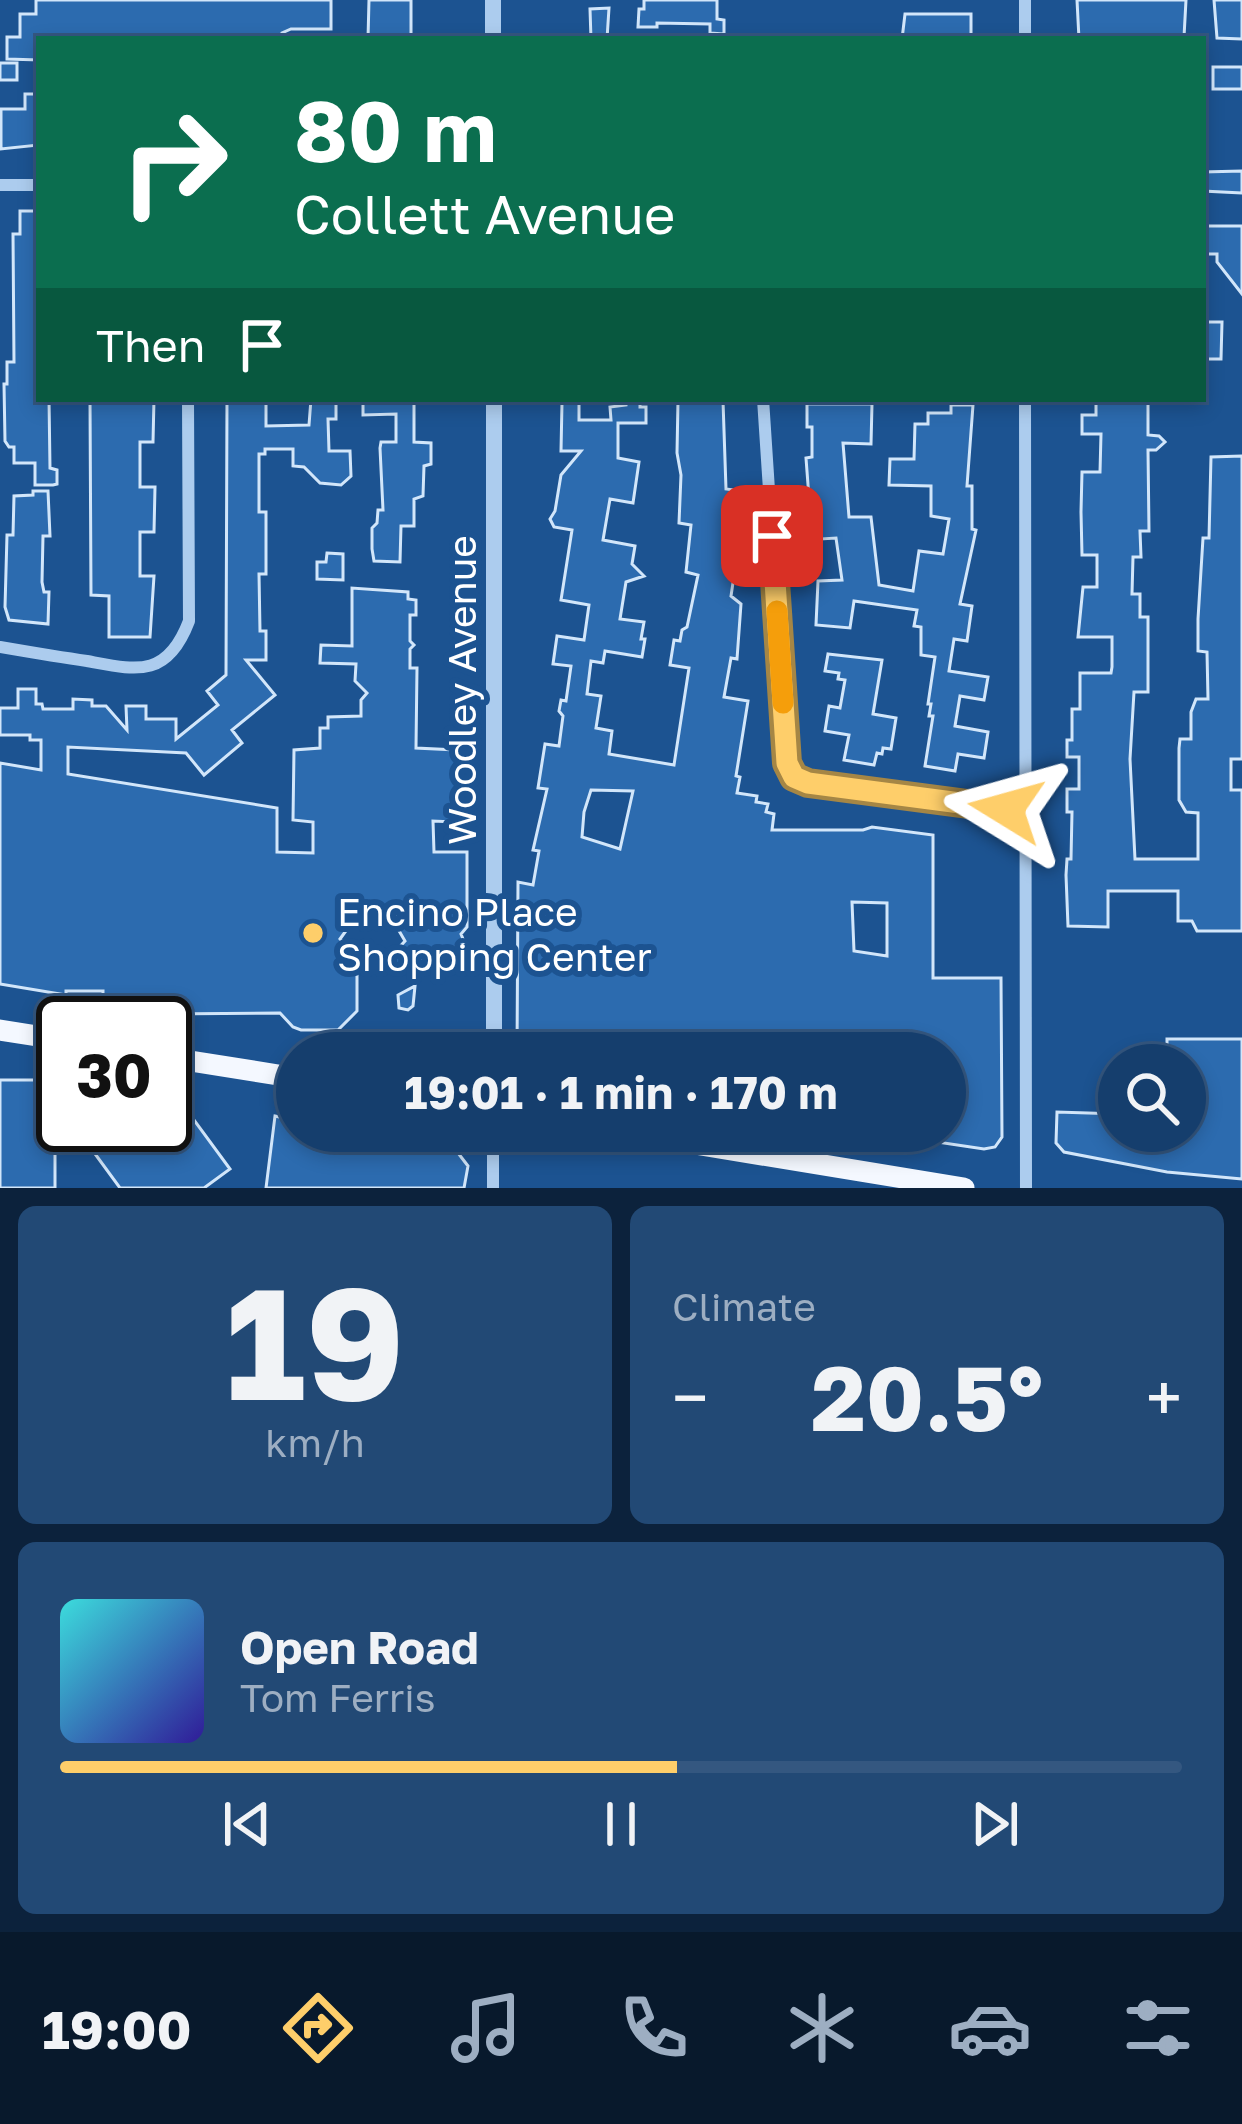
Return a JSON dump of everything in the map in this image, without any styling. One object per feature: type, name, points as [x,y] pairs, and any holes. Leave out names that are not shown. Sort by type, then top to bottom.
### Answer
[{"type":"main road","points":[[0,1030],[36,1036]]},
{"type":"main road","points":[[192,1061],[276,1075]]},
{"type":"main road","points":[[744,1152],[964,1188]]},
{"type":"street","points":[[493,0],[493,36]]},
{"type":"street","points":[[1025,0],[1025,36]]},
{"type":"street","points":[[0,184],[36,185]]},
{"type":"street","points":[[0,647],[118,670],[142,670],[166,658],[189,621],[188,402]]},
{"type":"street","name":"Woodley Avenue","points":[[494,402],[494,1032]]},
{"type":"street","points":[[763,402],[787,763],[794,777],[808,783],[1025,810]]},
{"type":"street","points":[[1025,402],[1027,1188]]},
{"type":"street","points":[[493,1152],[493,1188]]},
{"type":"building","points":[[36,0],[331,0],[331,29],[291,29],[282,36],[36,36],[36,60],[7,59],[7,37],[20,37],[20,14],[36,14]]},
{"type":"building","points":[[369,0],[411,0],[411,36],[368,36]]},
{"type":"building","points":[[644,0],[717,0],[717,19],[724,20],[724,34],[710,33],[710,24],[638,27]]},
{"type":"building","points":[[1077,0],[1186,0],[1184,36],[1079,36]]},
{"type":"building","points":[[1214,0],[1242,0],[1242,39],[1217,38]]},
{"type":"building","points":[[609,8],[607,36],[591,36],[590,9]]},
{"type":"building","points":[[905,14],[971,14],[969,36],[902,36]]},
{"type":"building","points":[[0,63],[17,63],[17,80],[0,80]]},
{"type":"building","points":[[1213,67],[1242,67],[1242,89],[1213,89]]},
{"type":"building","points":[[25,94],[36,94],[36,145],[1,149],[1,109],[25,109]]},
{"type":"building","points":[[1242,171],[1242,193],[1206,191],[1206,172]]},
{"type":"building","points":[[20,211],[36,211],[36,402],[49,402],[50,468],[57,470],[57,484],[53,485],[35,485],[35,463],[14,463],[14,447],[5,441],[4,384],[7,362],[14,362],[13,234],[20,234]]},
{"type":"building","points":[[1206,226],[1242,226],[1242,294],[1217,262],[1217,254],[1206,254]]},
{"type":"building","points":[[1206,322],[1222,322],[1221,359],[1206,359]]},
{"type":"building","points":[[90,402],[154,402],[153,442],[140,442],[140,487],[155,487],[154,532],[140,532],[140,576],[154,576],[150,637],[109,637],[109,596],[91,595]]},
{"type":"building","points":[[227,402],[266,402],[266,426],[309,425],[311,402],[336,402],[336,419],[328,419],[329,451],[350,451],[351,476],[341,485],[320,483],[304,467],[293,466],[293,449],[265,449],[265,454],[259,454],[259,512],[266,512],[266,574],[259,574],[260,631],[266,631],[266,660],[246,660],[275,695],[232,730],[242,743],[204,775],[186,753],[68,747],[68,774],[277,808],[277,852],[313,853],[313,822],[293,820],[294,750],[320,748],[320,728],[328,728],[328,717],[361,716],[361,700],[367,693],[355,681],[356,664],[320,663],[321,645],[352,646],[352,588],[408,592],[408,599],[416,600],[416,615],[410,615],[414,645],[410,668],[417,668],[416,748],[456,750],[459,762],[454,822],[433,821],[434,852],[467,852],[467,927],[461,934],[465,944],[387,969],[391,971],[357,971],[357,1011],[338,1030],[301,1030],[280,1013],[192,1014],[192,996],[103,996],[103,991],[66,991],[66,995],[0,984],[0,763],[41,770],[41,740],[30,740],[30,735],[0,735],[0,708],[18,708],[18,689],[36,689],[36,704],[43,709],[73,709],[73,699],[92,700],[92,706],[106,706],[127,730],[126,706],[146,706],[146,719],[176,719],[176,739],[218,705],[207,691],[226,675]],"holes":[[[346,901],[373,913],[398,903],[398,929],[405,941],[381,967],[357,957],[340,939],[348,928]]]},
{"type":"building","points":[[363,402],[414,402],[414,442],[431,443],[423,496],[414,499],[414,526],[401,526],[400,562],[374,561],[372,549],[372,528],[378,510],[383,510],[381,442],[396,442],[396,414],[363,415]]},
{"type":"building","points":[[640,402],[640,407],[646,407],[646,423],[618,423],[618,458],[639,462],[633,503],[610,499],[603,540],[635,546],[632,564],[644,576],[626,582],[620,619],[644,622],[642,657],[605,651],[603,663],[591,661],[587,694],[601,696],[596,728],[612,731],[609,754],[674,765],[689,668],[670,665],[674,640],[680,641],[687,627],[698,575],[686,572],[691,525],[679,523],[678,402],[723,402],[726,489],[734,490],[726,547],[727,555],[737,556],[731,596],[741,604],[737,659],[731,658],[724,697],[748,701],[737,793],[757,796],[756,802],[768,804],[766,812],[774,814],[772,830],[872,827],[933,835],[933,978],[1001,978],[1002,1137],[995,1147],[966,1146],[966,1032],[517,1032],[518,882],[533,885],[539,851],[533,850],[547,789],[538,788],[545,744],[559,746],[563,716],[559,711],[561,700],[566,701],[571,666],[553,664],[557,636],[584,640],[589,605],[561,600],[572,530],[554,527],[550,519],[561,475],[581,451],[561,451],[562,403],[579,403],[579,420],[611,420],[610,407]],"holes":[[[591,790],[633,791],[620,849],[582,837]],[[852,902],[887,903],[887,956],[854,951]]]},
{"type":"building","points":[[1096,402],[1148,402],[1148,435],[1165,442],[1148,450],[1149,531],[1140,531],[1141,557],[1133,557],[1132,594],[1140,594],[1140,617],[1148,617],[1148,692],[1134,692],[1130,759],[1135,859],[1198,859],[1198,813],[1186,812],[1179,800],[1179,748],[1180,739],[1191,739],[1196,699],[1208,699],[1207,652],[1198,651],[1198,619],[1203,538],[1209,538],[1211,457],[1242,456],[1242,759],[1231,759],[1231,790],[1242,790],[1242,931],[1197,931],[1192,921],[1178,921],[1178,891],[1108,891],[1108,927],[1068,926],[1066,875],[1072,812],[1067,812],[1067,789],[1079,789],[1079,757],[1067,757],[1072,709],[1080,709],[1080,673],[1111,673],[1112,667],[1112,637],[1078,637],[1083,587],[1097,587],[1097,555],[1082,555],[1081,512],[1082,472],[1100,472],[1101,434],[1082,434],[1082,415],[1096,415]]},
{"type":"building","points":[[807,404],[872,404],[871,444],[843,443],[849,517],[871,517],[879,585],[913,591],[919,551],[943,554],[949,519],[931,516],[931,486],[889,485],[890,459],[914,459],[915,424],[928,424],[928,413],[951,413],[951,405],[973,405],[967,486],[972,486],[972,529],[976,530],[960,604],[972,606],[967,641],[954,639],[949,671],[988,677],[984,700],[960,696],[955,726],[988,732],[984,758],[958,754],[955,771],[925,766],[935,657],[921,655],[921,627],[914,626],[917,610],[854,601],[850,628],[816,625],[818,581],[842,580],[836,538],[821,539],[815,498],[809,498],[806,458],[812,457],[812,427],[807,427]]},
{"type":"building","points":[[33,491],[48,491],[50,536],[43,536],[42,582],[44,592],[49,592],[48,624],[9,620],[5,607],[7,535],[13,535],[14,496],[33,495]]},
{"type":"building","points":[[327,553],[343,554],[343,580],[317,579],[317,562],[326,562]]},
{"type":"building","points":[[828,654],[882,660],[873,714],[896,718],[891,749],[877,753],[874,765],[844,760],[849,735],[825,731],[829,706],[840,708],[845,680],[838,679],[839,673],[825,671]]},
{"type":"building","points":[[415,986],[413,1006],[399,1008],[398,995]]},
{"type":"building","points":[[1167,1039],[1242,1039],[1242,1179],[1167,1172],[1064,1152],[1056,1143],[1057,1112],[1098,1113],[1098,1152],[1206,1152],[1206,1044],[1167,1044]]},
{"type":"building","points":[[0,1080],[36,1080],[36,1152],[55,1152],[55,1188],[0,1188]]},
{"type":"building","points":[[275,1116],[276,1152],[457,1152],[468,1166],[464,1188],[266,1188]]},
{"type":"building","points":[[192,1117],[230,1169],[204,1188],[120,1188],[94,1152],[192,1152]]},
{"type":"slow traffic","points":[[777,611],[783,703]]},
{"type":"place","name":"Encino Place Shopping Center","points":[[313,933]]},
{"type":"route","points":[[772,536],[787,763],[794,777],[808,783],[1006,809]]}]
